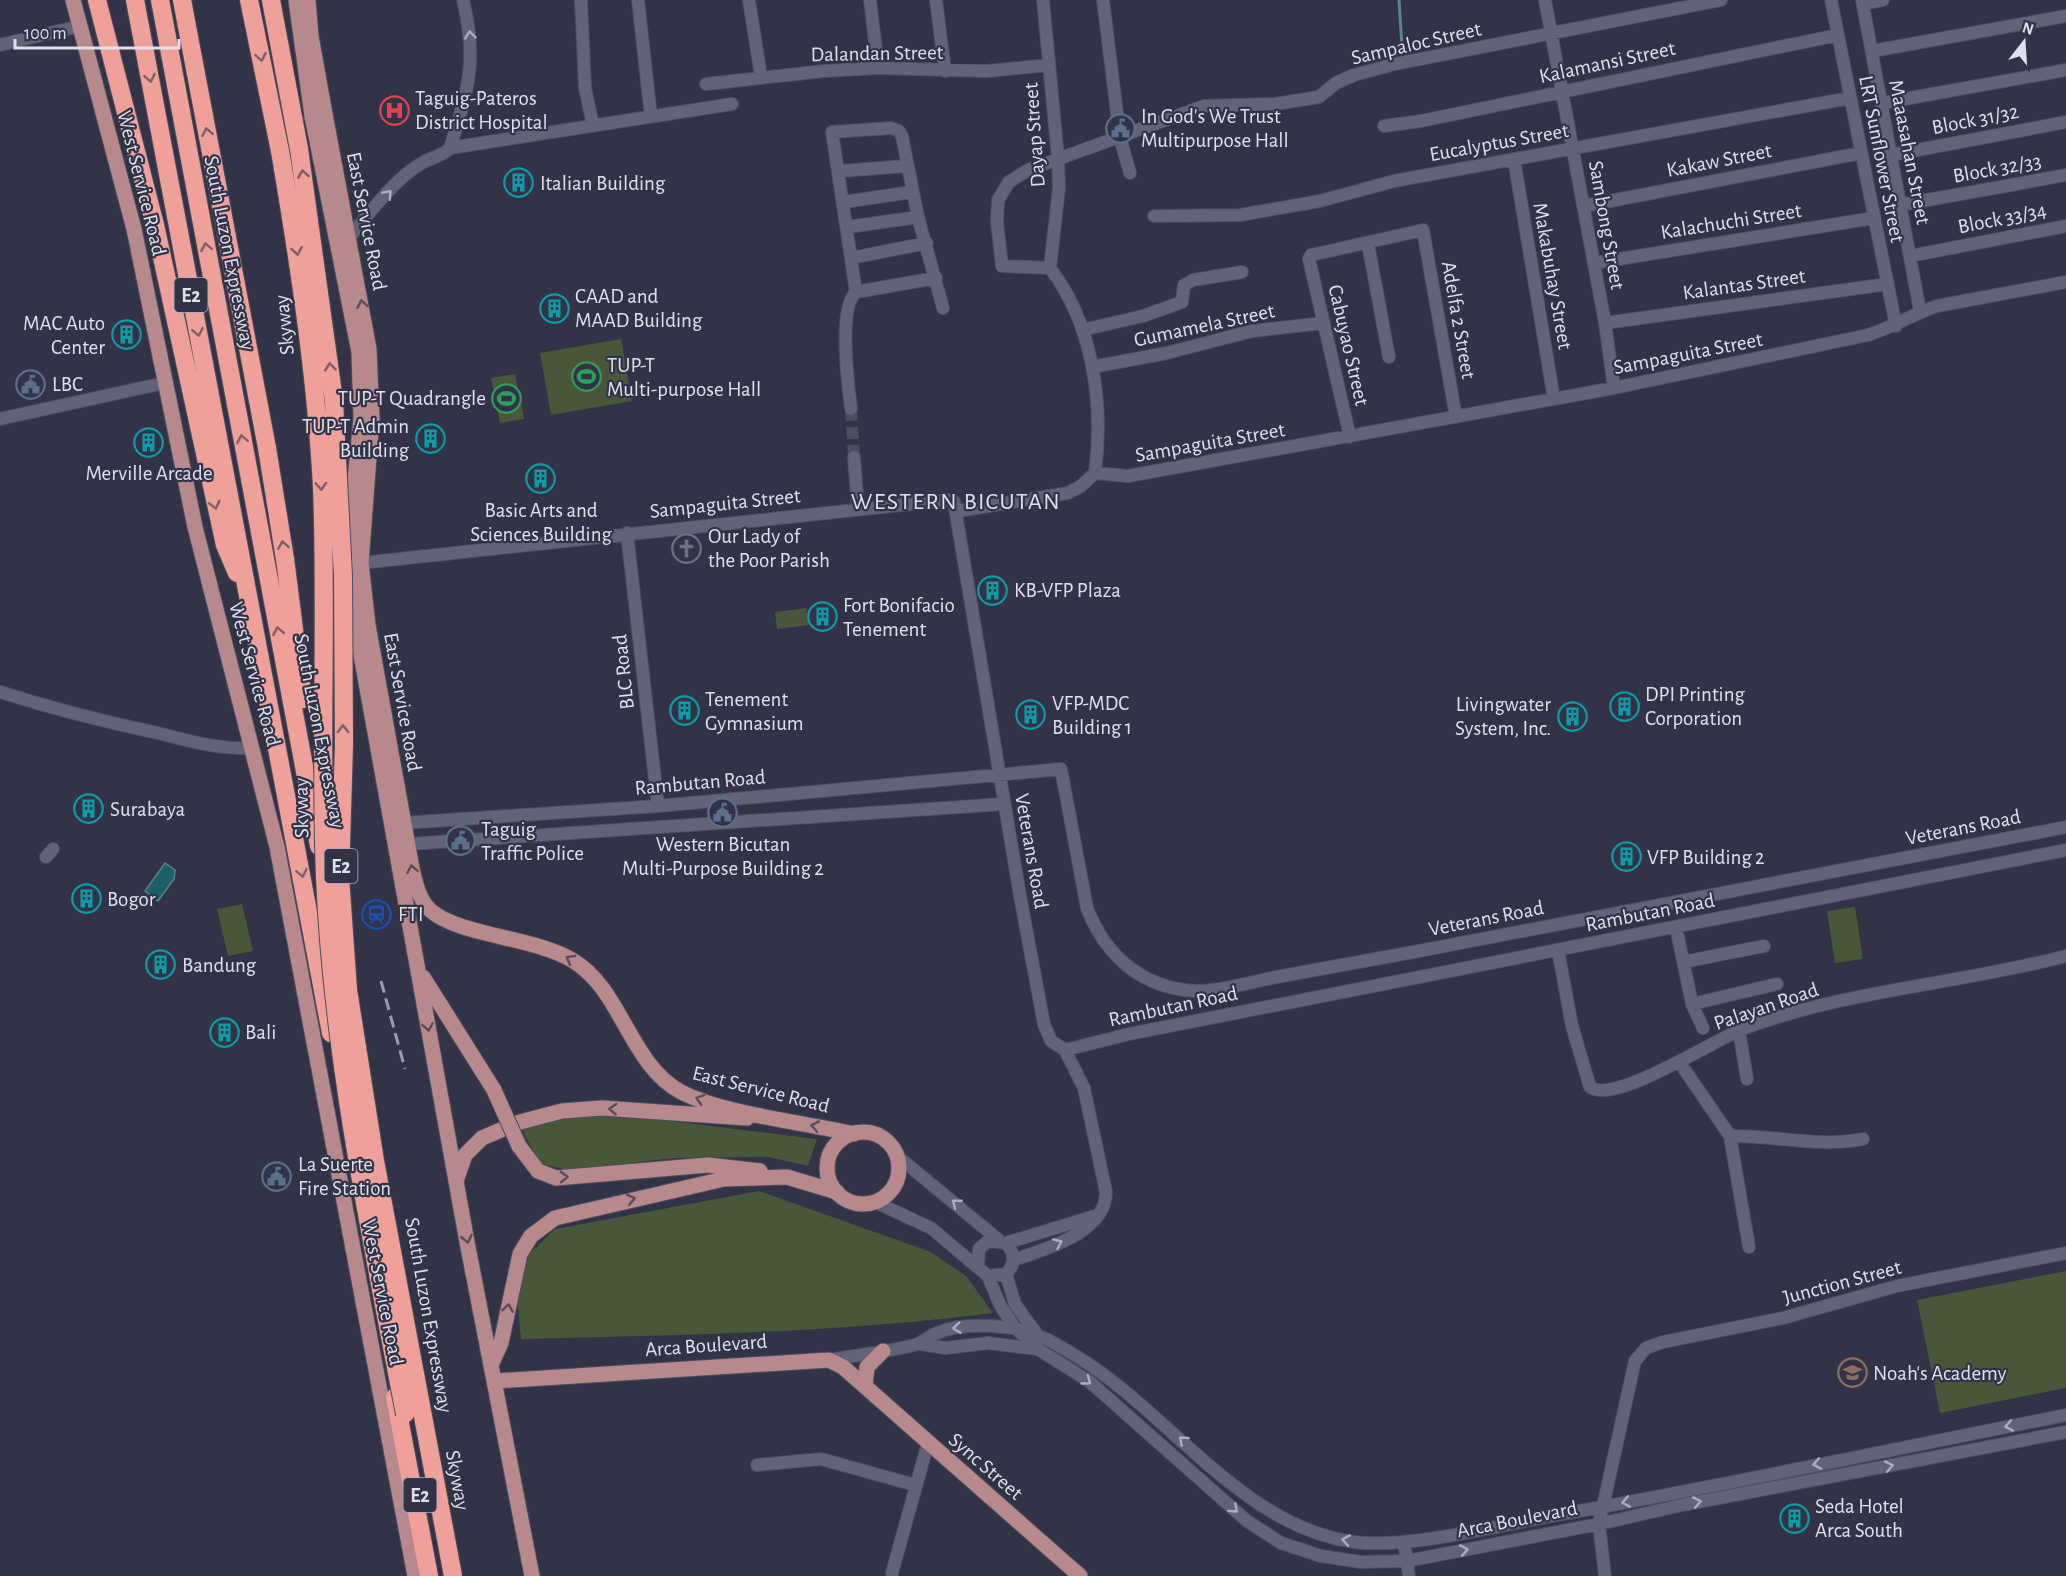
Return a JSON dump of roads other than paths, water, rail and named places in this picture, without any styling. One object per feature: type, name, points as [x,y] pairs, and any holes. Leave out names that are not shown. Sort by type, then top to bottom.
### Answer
[{"type":"highway","points":[[96,0],[155,225],[225,545],[235,570],[248,589]]},
{"type":"highway","name":"South Luzon Expressway","points":[[135,0],[248,589],[429,1576]]},
{"type":"highway","name":"South Luzon Expressway","points":[[160,0],[455,1576]]},
{"type":"highway","points":[[182,0],[267,448],[285,559],[328,895]]},
{"type":"highway","name":"Skyway","points":[[249,0],[280,152],[303,285],[322,486],[325,878],[333,991],[357,1161],[435,1576]]},
{"type":"highway","name":"Skyway","points":[[271,0],[299,149],[334,401],[342,576],[344,744],[340,877],[348,990],[375,1161],[455,1576]]},
{"type":"main road","name":"West Service Road","points":[[73,0],[134,229],[195,527],[253,748],[279,858],[415,1576]]},
{"type":"main road","name":"East Service Road","points":[[296,0],[349,238],[373,383],[361,563],[368,625],[414,879],[429,909],[456,924],[538,946],[569,958],[595,980],[644,1055],[671,1085],[703,1100],[777,1119],[854,1134]]},
{"type":"main road","name":"East Service Road","points":[[308,0],[305,38],[312,116],[358,352],[361,418],[349,564],[356,627],[456,1182],[531,1576]]},
{"type":"main road","points":[[418,970],[494,1090],[519,1146],[533,1166],[556,1178],[708,1165],[744,1168],[787,1177],[837,1192],[855,1203],[875,1202],[888,1194],[895,1185],[899,1170],[896,1155],[889,1144],[879,1136],[854,1134],[836,1146],[828,1161],[829,1178],[837,1192]]},
{"type":"main road","points":[[456,1182],[465,1155],[482,1138],[520,1122],[562,1110],[602,1108],[698,1116],[777,1119]]},
{"type":"main road","points":[[492,1363],[501,1343],[519,1254],[531,1236],[549,1221],[570,1213],[709,1182],[787,1177]]},
{"type":"main road","points":[[865,1386],[867,1367],[883,1351]]},
{"type":"main road","name":"Arca Boulevard","points":[[495,1381],[829,1360]]},
{"type":"main road","name":"Sync Street","points":[[829,1360],[843,1366],[1080,1576]]},
{"type":"street","points":[[450,148],[471,65],[471,33],[463,0]]},
{"type":"street","points":[[580,0],[585,88],[592,125]]},
{"type":"street","points":[[638,0],[651,117]]},
{"type":"street","points":[[749,0],[761,77]]},
{"type":"street","points":[[870,0],[878,68]]},
{"type":"street","points":[[936,0],[945,71]]},
{"type":"street","name":"Dayap Street","points":[[1043,0],[1059,188],[1050,268]]},
{"type":"street","points":[[1103,0],[1120,138],[1130,173]]},
{"type":"street","name":"Sambong Street","points":[[1545,0],[1605,323],[1614,388]]},
{"type":"street","name":"Sampaloc Street","points":[[1050,268],[1002,266],[996,209],[998,200],[1010,182],[1058,158],[1120,138],[1204,106],[1275,104],[1319,97],[1336,83],[1364,72],[1721,0]]},
{"type":"street","name":"LRT Sunflower Street","points":[[1831,0],[1896,326]]},
{"type":"street","points":[[1863,2],[1883,0]]},
{"type":"street","name":"Maaasahan Street","points":[[1863,2],[1920,311]]},
{"type":"street","points":[[1872,51],[2066,16]]},
{"type":"street","points":[[0,45],[80,26]]},
{"type":"street","name":"Kalamansi Street","points":[[1384,126],[1421,121],[1838,35]]},
{"type":"street","name":"Dalandan Street","points":[[706,84],[761,77],[878,68],[945,71],[1049,65]]},
{"type":"street","points":[[1882,104],[2066,70]]},
{"type":"street","name":"Eucalyptus Street","points":[[1154,216],[1240,215],[1320,201],[1394,181],[1850,98]]},
{"type":"street","points":[[349,238],[409,174],[422,163],[435,159],[450,148],[732,104]]},
{"type":"street","name":"Block 31/32","points":[[1891,155],[2066,122]]},
{"type":"street","points":[[856,292],[840,171],[832,132],[891,128],[899,131],[902,136],[912,192],[943,308]]},
{"type":"street","name":"Kakaw Street","points":[[1584,206],[1861,153]]},
{"type":"street","name":"Makabuhay Street","points":[[1514,159],[1554,399]]},
{"type":"street","points":[[840,171],[906,166]]},
{"type":"street","name":"Block 32/33","points":[[1900,205],[2066,175]]},
{"type":"street","points":[[844,202],[912,192]]},
{"type":"street","points":[[848,227],[918,217]]},
{"type":"street","name":"Kalachuchi Street","points":[[1594,264],[1874,218]]},
{"type":"street","name":"Block 33/34","points":[[1910,256],[2066,226]]},
{"type":"street","name":"Adelfa 2 Street","points":[[1368,244],[1423,230],[1456,417]]},
{"type":"street","points":[[851,258],[927,243]]},
{"type":"street","points":[[1368,244],[1389,357]]},
{"type":"street","name":"Cabuyao Street","points":[[1350,437],[1310,263],[1311,255],[1368,244]]},
{"type":"street","points":[[958,511],[1068,493],[1081,486],[1095,473],[1100,438],[1092,367],[1083,330],[1065,287],[1050,268]]},
{"type":"street","points":[[1083,330],[1143,316],[1182,302],[1184,285],[1193,280],[1242,272]]},
{"type":"street","points":[[851,409],[846,343],[849,298],[856,292],[936,278]]},
{"type":"street","name":"Sampaguita Street","points":[[1095,473],[1128,476],[1614,388],[1868,335],[1896,326],[1920,311],[2066,282]]},
{"type":"street","name":"Kalantas Street","points":[[1605,323],[1888,284]]},
{"type":"street","name":"Gumamela Street","points":[[1092,367],[1167,353],[1252,331],[1324,323]]},
{"type":"street","points":[[0,419],[164,383]]},
{"type":"street","points":[[854,457],[858,508]]},
{"type":"street","name":"Sampaguita Street","points":[[361,563],[948,500],[954,502],[958,511]]},
{"type":"street","name":"Veterans Road","points":[[958,511],[1004,804],[1044,1024],[1051,1041],[1065,1050],[1084,1088],[1106,1192],[1106,1203],[1084,1229],[1066,1240],[1014,1260]]},
{"type":"street","name":"BLC Road","points":[[627,533],[658,806]]},
{"type":"street","points":[[0,692],[93,720],[188,742],[218,748],[253,748]]},
{"type":"street","name":"Veterans Road","points":[[1061,769],[1087,908],[1094,927],[1117,959],[1134,972],[1151,982],[1188,990],[1213,990],[2066,827]]},
{"type":"street","name":"Rambutan Road","points":[[403,823],[658,806],[1061,769]]},
{"type":"street","name":"Rambutan Road","points":[[408,844],[1004,804]]},
{"type":"street","name":"Rambutan Road","points":[[1065,1050],[1129,1034],[2066,850]]},
{"type":"street","points":[[1676,927],[1692,1004],[1703,1028]]},
{"type":"street","points":[[1683,962],[1764,946]]},
{"type":"street","name":"Palayan Road","points":[[1558,950],[1572,1026],[1590,1087],[1596,1092],[1606,1091],[1680,1063],[1739,1031],[1820,1007],[2066,956]]},
{"type":"street","points":[[1692,1004],[1777,984]]},
{"type":"street","points":[[1739,1031],[1747,1079]]},
{"type":"street","points":[[1680,1063],[1730,1136],[1749,1247]]},
{"type":"street","points":[[1730,1136],[1762,1135],[1838,1144],[1863,1138]]},
{"type":"street","points":[[875,1202],[925,1224],[988,1276],[1006,1274],[1014,1260],[1013,1254],[1003,1242],[896,1155]]},
{"type":"street","points":[[978,1266],[979,1249],[988,1241],[1003,1242],[1096,1215]]},
{"type":"street","name":"Junction Street","points":[[1603,1507],[1635,1361],[1646,1348],[1663,1342],[1783,1318],[1897,1286],[2066,1253]]},
{"type":"street","name":"Arca Boulevard","points":[[1006,1274],[1016,1304],[1037,1334]]},
{"type":"street","name":"Arca Boulevard","points":[[988,1276],[999,1305],[1015,1328],[1038,1350],[1090,1382],[1262,1533],[1301,1551],[1361,1562],[1407,1561],[1599,1524],[1682,1505],[2066,1432]]},
{"type":"street","name":"Arca Boulevard","points":[[920,1344],[933,1334],[946,1329],[976,1325],[1015,1328],[1037,1334],[1093,1366],[1125,1389],[1232,1484],[1267,1510],[1323,1536],[1356,1542],[1404,1542],[1603,1507],[2066,1415]]},
{"type":"street","name":"Arca Boulevard","points":[[829,1360],[920,1344],[946,1348],[988,1342],[1038,1350]]},
{"type":"street","points":[[892,1573],[928,1443]]},
{"type":"street","points":[[757,1465],[821,1459],[915,1485]]},
{"type":"street","points":[[1603,1507],[1599,1524],[1605,1576]]},
{"type":"street","points":[[1404,1542],[1409,1576]]},
{"type":"waterway","points":[[1399,0],[1402,47]]},
{"type":"tunnel","points":[[851,409],[854,457]]},
{"type":"railway","points":[[381,981],[405,1069]]},
{"type":"place","name":"Taguig-Pateros District Hospital","points":[[394,110]]},
{"type":"place","name":"In God's We Trust Multipurpose Hall","points":[[1120,128]]},
{"type":"place","name":"Italian Building","points":[[519,183]]},
{"type":"place","name":"CAAD and MAAD Building","points":[[554,308]]},
{"type":"place","name":"MAC Auto Center","points":[[126,335]]},
{"type":"place","name":"TUP-T Multi-purpose Hall","points":[[586,377]]},
{"type":"place","name":"LBC","points":[[31,384]]},
{"type":"place","name":"TUP-T Quadrangle","points":[[507,398]]},
{"type":"place","name":"TUP-T Admin Building","points":[[430,438]]},
{"type":"place","name":"Merville Arcade","points":[[149,442]]},
{"type":"place","name":"Basic Arts and Sciences Building","points":[[541,479]]},
{"type":"place","name":"Our Lady of the Poor Parish","points":[[687,548]]},
{"type":"place","name":"KB-VFP Plaza","points":[[993,590]]},
{"type":"place","name":"Fort Bonifacio Tenement","points":[[822,617]]},
{"type":"place","name":"DPI Printing Corporation","points":[[1624,706]]},
{"type":"place","name":"Tenement Gymnasium","points":[[684,711]]},
{"type":"place","name":"VFP-MDC Building 1","points":[[1031,715]]},
{"type":"place","name":"Livingwater System, Inc.","points":[[1572,716]]},
{"type":"place","name":"Surabaya","points":[[89,809]]},
{"type":"place","name":"Western Bicutan Multi-Purpose Building 2","points":[[723,813]]},
{"type":"place","name":"Taguig Traffic Police","points":[[460,841]]},
{"type":"place","name":"VFP Building 2","points":[[1626,857]]},
{"type":"place","name":"Bogor","points":[[86,899]]},
{"type":"place","name":"FTI","points":[[377,914]]},
{"type":"place","name":"Bandung","points":[[161,965]]},
{"type":"place","name":"Bali","points":[[224,1032]]},
{"type":"place","name":"La Suerte Fire Station","points":[[277,1176]]},
{"type":"place","name":"Noah's Academy","points":[[1852,1373]]},
{"type":"place","name":"Seda Hotel Arca South","points":[[1794,1518]]},
{"type":"district","name":"WESTERN BICUTAN","points":[[956,501]]}]
